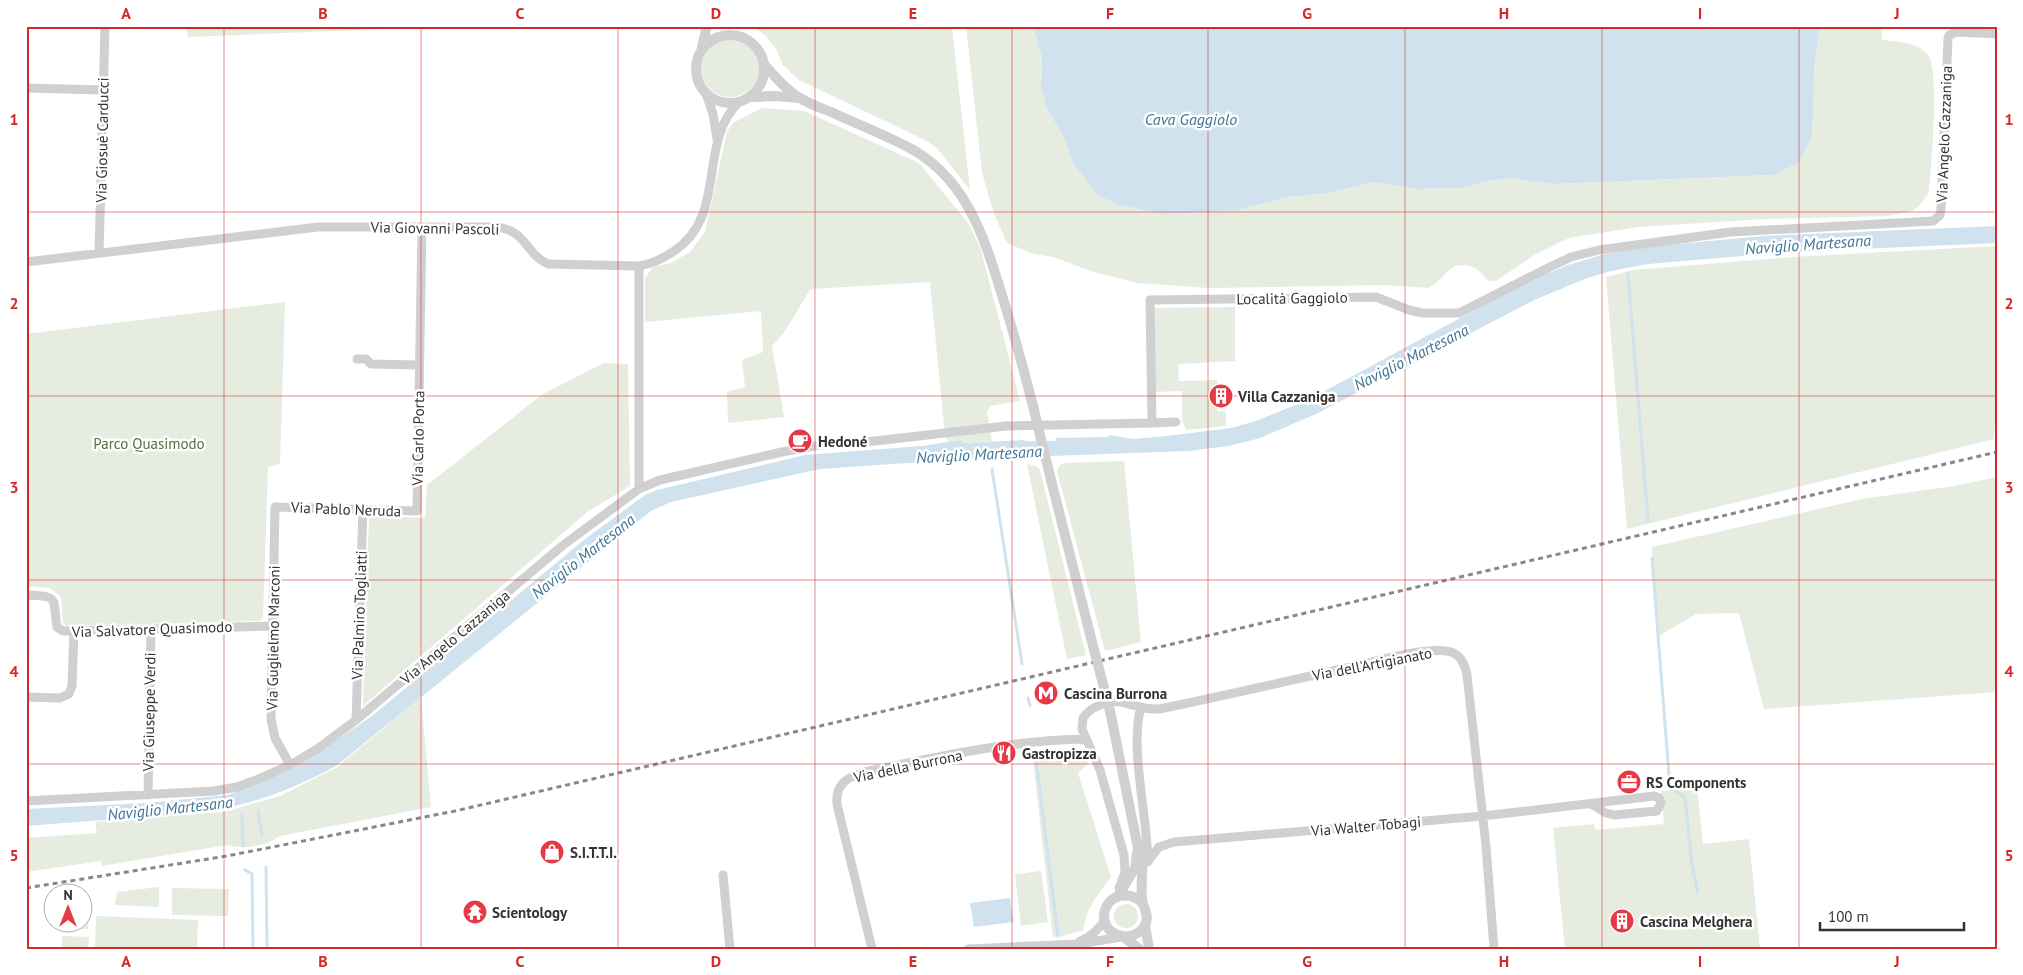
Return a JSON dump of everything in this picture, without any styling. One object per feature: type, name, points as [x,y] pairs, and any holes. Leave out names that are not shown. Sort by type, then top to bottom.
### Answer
[{"type":"street","name":"Via Giosuè Carducci","points":[[99,254],[105,26]]},
{"type":"street","points":[[707,26],[697,58],[697,77],[706,93],[714,119],[717,143]]},
{"type":"street","points":[[733,26],[754,44],[761,53],[764,64],[762,82],[750,97]]},
{"type":"street","name":"Via Angelo Cazzaniga","points":[[1668,240],[1731,232],[1933,221],[1940,215],[1941,208],[1949,35],[1957,32],[1997,34]]},
{"type":"street","points":[[701,50],[709,41],[720,36],[731,34],[743,36]]},
{"type":"street","points":[[764,64],[775,77],[799,98],[914,150],[933,165],[959,194],[974,215],[986,242],[1014,334],[1110,711],[1143,862],[1143,904],[1147,914],[1145,925],[1149,949]]},
{"type":"street","points":[[26,88],[103,90]]},
{"type":"street","points":[[706,93],[722,102],[739,102],[750,97],[775,96],[799,98]]},
{"type":"street","points":[[639,489],[639,266],[658,260],[673,252],[685,243],[696,230],[706,208],[717,143],[729,115],[739,102]]},
{"type":"street","name":"Via Giovanni Pascoli","points":[[26,262],[314,228],[422,227],[509,229],[516,233],[548,264],[639,266]]},
{"type":"street","name":"Via Carlo Porta","points":[[417,511],[422,227]]},
{"type":"street","name":"Località Gaggiolo","points":[[1152,423],[1150,300],[1376,297],[1422,313],[1459,313],[1571,257],[1599,250],[1668,240]]},
{"type":"street","points":[[357,359],[366,359],[371,364],[419,366]]},
{"type":"street","points":[[1152,423],[1176,422]]},
{"type":"street","name":"Via Angelo Cazzaniga","points":[[26,801],[66,797],[200,792],[232,788],[290,765],[317,749],[356,720],[562,546],[639,489],[668,477],[801,448],[1024,426],[1152,423]]},
{"type":"street","name":"Via Pablo Neruda","points":[[275,507],[417,511]]},
{"type":"street","name":"Via Guglielmo Marconi","points":[[275,507],[272,723],[276,741],[290,765]]},
{"type":"street","name":"Via Palmiro Togliatti","points":[[356,720],[362,509]]},
{"type":"street","name":"Via Salvatore Quasimodo","points":[[26,595],[52,598],[58,629],[64,631],[274,626]]},
{"type":"street","name":"Via Giuseppe Verdi","points":[[148,795],[151,629]]},
{"type":"street","points":[[26,697],[60,698],[69,694],[72,686],[74,631]]},
{"type":"street","name":"Via dell'Artigianato","points":[[1086,739],[1082,720],[1091,709],[1117,702],[1141,708],[1159,709],[1400,656],[1438,650],[1453,652],[1463,662],[1467,675],[1483,816],[1494,949]]},
{"type":"street","points":[[1141,708],[1138,722],[1137,765],[1148,861],[1143,878]]},
{"type":"street","points":[[1086,739],[1100,770],[1125,860],[1123,879],[1115,898]]},
{"type":"street","name":"Via della Burrona","points":[[872,949],[837,807],[836,797],[839,788],[847,778],[864,772],[968,753],[1050,740],[1086,739]]},
{"type":"street","name":"Via Walter Tobagi","points":[[1148,861],[1159,847],[1174,842],[1483,816],[1654,796],[1659,798],[1661,802],[1657,811],[1622,815],[1609,814],[1591,804]]},
{"type":"street","points":[[1138,842],[1135,868],[1115,898],[1106,907],[1105,921],[1112,932],[1139,949]]},
{"type":"street","points":[[723,875],[730,949]]},
{"type":"street","points":[[1115,898],[1132,896],[1143,904]]},
{"type":"street","points":[[1068,945],[1087,938],[1105,921]]},
{"type":"street","points":[[968,949],[1068,945],[1095,942],[1135,935],[1145,925]]},
{"type":"green space","points":[[186,26],[430,26],[430,27],[188,37]]},
{"type":"green space","points":[[753,26],[952,26],[970,190],[937,148],[925,140],[799,80],[783,65],[776,49],[766,36]]},
{"type":"green space","points":[[966,26],[1033,26],[1042,58],[1041,89],[1047,109],[1065,139],[1073,163],[1097,195],[1116,204],[1161,214],[1233,211],[1290,197],[1328,193],[1375,182],[1418,189],[1462,188],[1511,178],[1552,184],[1772,175],[1814,70],[1820,26],[1881,26],[1882,40],[1906,43],[1918,47],[1928,55],[1932,64],[1934,120],[1929,190],[1919,206],[1912,211],[1888,216],[1766,219],[1638,227],[1569,238],[1534,255],[1496,281],[1488,280],[1475,268],[1459,265],[1453,267],[1428,288],[1385,285],[1208,288],[1138,283],[1090,271],[1054,257],[1033,254],[1007,243],[994,214],[982,173]]},
{"type":"green space","points":[[730,39],[741,41],[754,52],[759,68],[757,79],[746,92],[730,97],[719,95],[706,84],[701,68],[703,57],[714,44]]},
{"type":"green space","points":[[762,108],[804,111],[919,163],[969,224],[981,250],[1020,401],[990,406],[987,412],[992,441],[962,443],[961,440],[949,442],[945,436],[930,282],[811,289],[789,325],[772,346],[784,417],[728,423],[727,392],[745,387],[742,360],[763,352],[761,311],[645,322],[645,278],[653,267],[671,263],[690,252],[705,232],[727,132],[733,123]]},
{"type":"green space","points":[[1997,246],[1997,429],[1994,430],[1994,439],[1627,529],[1606,277],[1633,270],[1792,257]]},
{"type":"green space","name":"Parco Quasimodo","points":[[285,302],[280,463],[268,468],[263,617],[260,621],[67,626],[63,623],[61,597],[50,588],[26,586],[26,334]]},
{"type":"green space","points":[[1235,307],[1235,361],[1178,364],[1179,381],[1217,380],[1217,411],[1226,412],[1226,426],[1186,430],[1182,420],[1182,391],[1154,392],[1152,308]]},
{"type":"green space","points":[[604,363],[628,364],[630,486],[587,512],[363,706],[369,516],[425,518],[427,485],[543,394]]},
{"type":"green space","points":[[1124,461],[1141,642],[1105,651],[1057,471],[1059,466],[1064,463]]},
{"type":"green space","points":[[1027,464],[1036,466],[1040,470],[1086,655],[1067,659]]},
{"type":"green space","points":[[1997,477],[1997,692],[1764,709],[1739,613],[1696,614],[1657,637],[1652,547],[1862,499],[1954,486]]},
{"type":"green space","points":[[421,697],[431,807],[280,836],[255,846],[240,847],[227,845],[102,866],[101,861],[26,872],[26,838],[97,833],[95,822],[223,812],[280,796],[336,768]]},
{"type":"green space","points":[[1072,750],[1083,755],[1088,764],[1078,773],[1111,877],[1090,908],[1084,930],[1053,937],[1032,751]]},
{"type":"green space","points":[[1697,785],[1703,844],[1749,839],[1760,949],[1565,949],[1553,828],[1594,824],[1595,830],[1664,824],[1661,791],[1672,790],[1672,787]]},
{"type":"green space","points":[[1041,871],[1048,922],[1021,926],[1015,874]]},
{"type":"green space","points":[[159,887],[159,907],[115,905],[117,892]]},
{"type":"green space","points":[[172,888],[229,889],[228,916],[172,915]]},
{"type":"green space","points":[[1126,904],[1135,907],[1138,916],[1135,925],[1126,928],[1117,925],[1114,916],[1117,907]]},
{"type":"green space","points":[[96,916],[198,920],[197,949],[95,949]]},
{"type":"green space","points":[[62,936],[89,937],[88,949],[62,949]]},
{"type":"water","name":"Cava Gaggiolo","points":[[1033,26],[1820,26],[1814,70],[1812,137],[1798,163],[1772,175],[1552,184],[1511,178],[1462,188],[1418,189],[1375,182],[1328,193],[1290,197],[1233,211],[1161,214],[1116,204],[1097,195],[1073,163],[1065,139],[1047,109],[1041,89],[1042,58]]},
{"type":"water","name":"Naviglio Martesana","points":[[1997,226],[1997,243],[1790,252],[1648,264],[1611,271],[1587,278],[1532,301],[1316,414],[1260,438],[1229,446],[1188,451],[965,459],[820,469],[671,502],[651,511],[336,766],[289,789],[224,809],[207,812],[26,826],[26,809],[146,803],[228,795],[296,767],[372,716],[585,539],[645,495],[657,490],[805,455],[922,446],[961,440],[962,443],[1024,440],[1056,441],[1056,438],[1108,437],[1109,435],[1133,439],[1231,428],[1256,421],[1308,400],[1527,282],[1568,265],[1605,254],[1656,246],[1763,236]]},
{"type":"water","points":[[1010,898],[1014,922],[974,927],[970,903]]},
{"type":"waterway","points":[[1628,274],[1648,521]]},
{"type":"waterway","name":"Naviglio Martesana","points":[[992,469],[1022,664]]},
{"type":"waterway","points":[[1652,558],[1670,788],[1685,797],[1692,865],[1698,893]]},
{"type":"waterway","points":[[1028,698],[1030,706]]},
{"type":"waterway","points":[[1035,750],[1058,936]]},
{"type":"waterway","points":[[258,811],[262,835]]},
{"type":"waterway","points":[[242,815],[243,846]]},
{"type":"waterway","points":[[266,867],[267,949]]},
{"type":"waterway","points":[[245,870],[252,874],[253,949]]},
{"type":"railway","points":[[26,888],[227,856],[455,811],[1997,452]]},
{"type":"place","name":"Villa Cazzaniga","points":[[1221,396]]},
{"type":"place","name":"Hedoné","points":[[800,441]]},
{"type":"place","name":"Cascina Burrona","points":[[1046,693]]},
{"type":"place","name":"Gastropizza","points":[[1004,753]]},
{"type":"place","name":"RS Components","points":[[1629,782]]},
{"type":"place","name":"S.I.T.T.I.","points":[[552,852]]},
{"type":"place","name":"Scientology","points":[[475,912]]},
{"type":"place","name":"Cascina Melghera","points":[[1622,921]]}]
